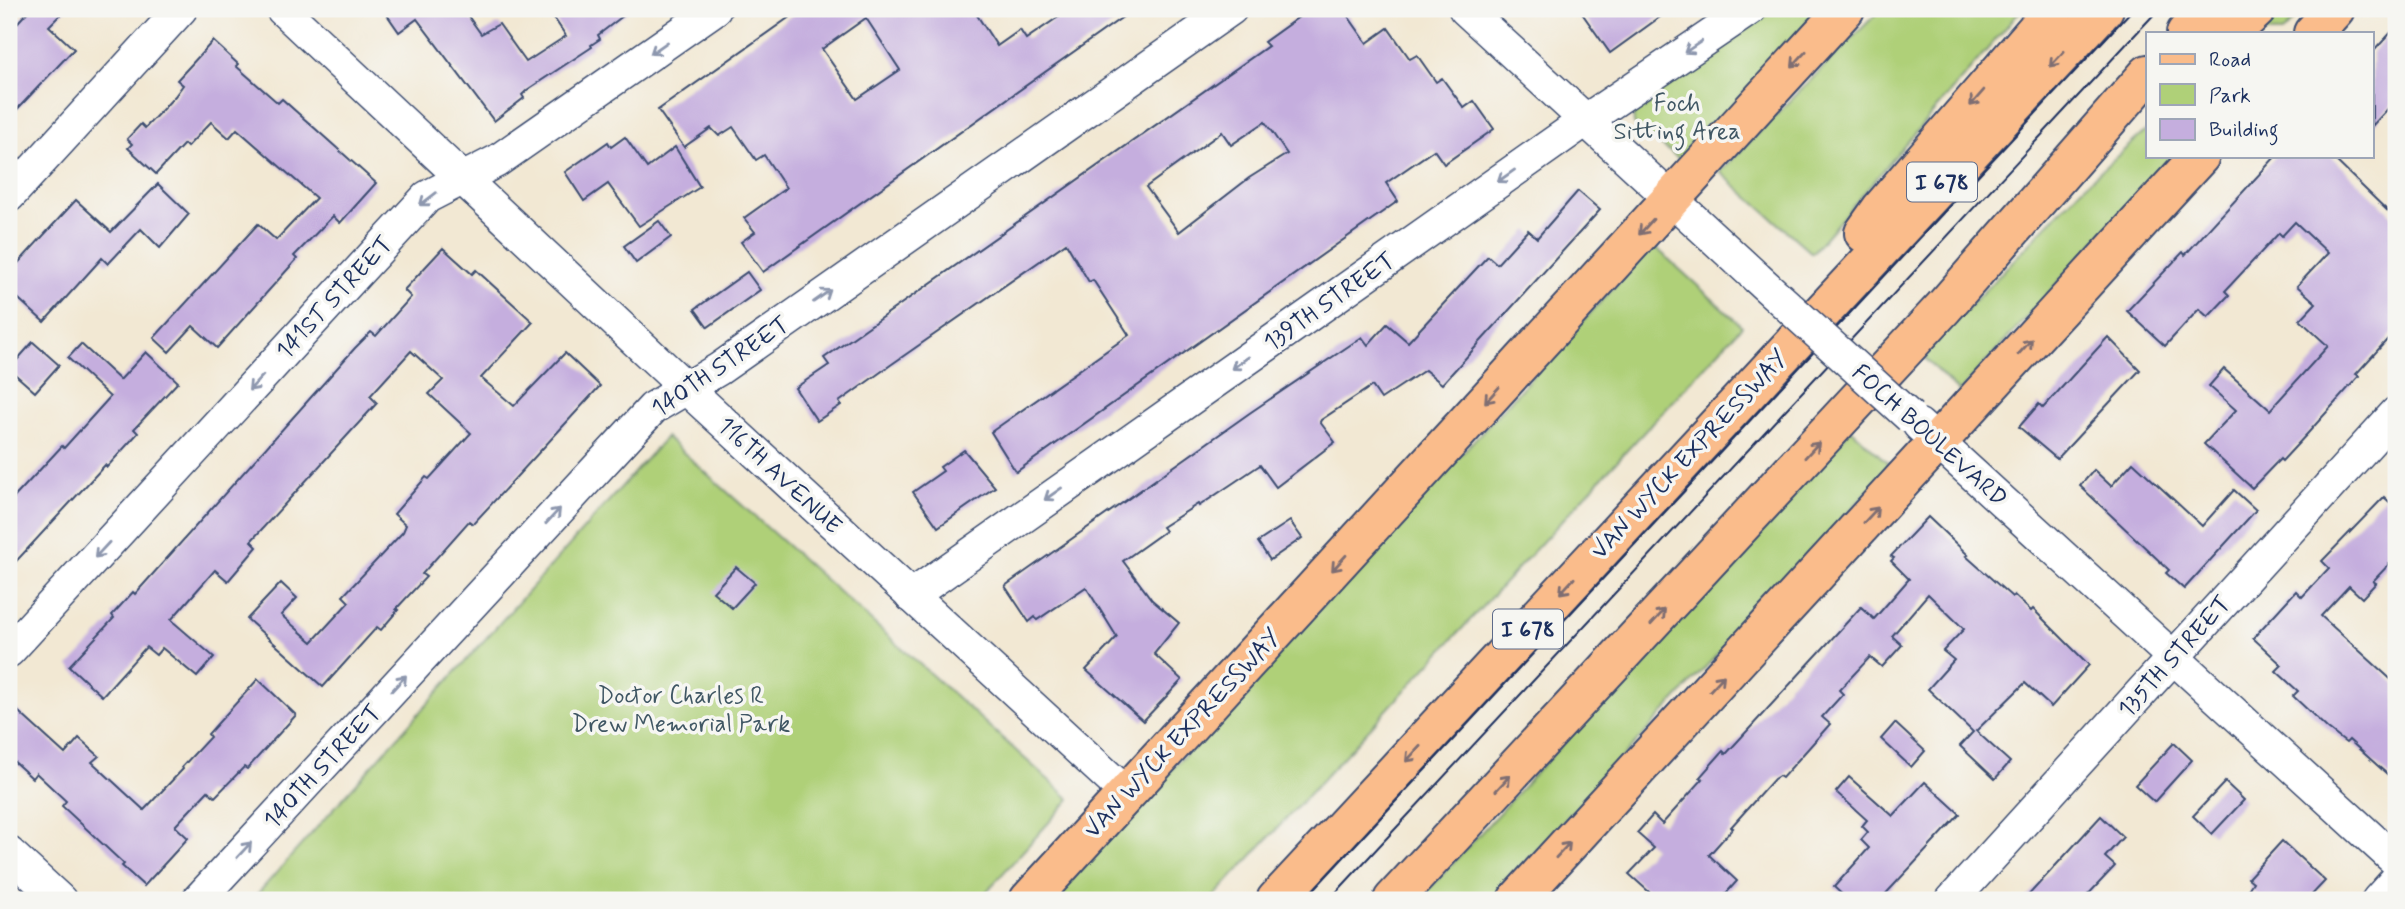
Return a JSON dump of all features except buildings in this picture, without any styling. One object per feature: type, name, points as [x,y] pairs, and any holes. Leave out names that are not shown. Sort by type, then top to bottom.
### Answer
[{"type":"main road","name":"VAN WYCK EXPRESSWAY","points":[[1029,900],[1846,9]]},
{"type":"main road","points":[[1780,356],[1881,209],[2054,9]]},
{"type":"main road","name":"VAN WYCK EXPRESSWAY","points":[[1276,900],[2104,9]]},
{"type":"main road","points":[[2187,32],[2208,9]]},
{"type":"main road","points":[[2232,32],[2257,9]]},
{"type":"main road","points":[[2314,32],[2335,9]]},
{"type":"main road","points":[[1393,900],[1944,307],[2146,76]]},
{"type":"main road","points":[[1944,307],[2146,115]]},
{"type":"main road","points":[[1517,900],[2198,158]]},
{"type":"main road","points":[[1403,900],[1457,834]]},
{"type":"street","points":[[9,196],[181,9]]},
{"type":"street","name":"116TH AVENUE","points":[[282,9],[686,388],[1127,794]]},
{"type":"street","name":"141ST STREET","points":[[9,651],[427,197],[497,161],[715,9]]},
{"type":"street","name":"140TH STREET","points":[[198,900],[653,408],[719,369],[1231,9]]},
{"type":"street","name":"FOCH BOULEVARD","points":[[1465,9],[2396,861]]},
{"type":"street","name":"139TH STREET","points":[[911,596],[1586,120],[1750,9]]},
{"type":"street","name":"135TH STREET","points":[[1952,900],[2396,413]]},
{"type":"street","points":[[9,853],[60,900]]},
{"type":"street","points":[[2378,900],[2396,880]]},
{"type":"green space","name":"Foch Sitting Area","points":[[1775,9],[1822,9],[1693,147],[1678,158],[1634,124],[1633,111],[1639,104]]},
{"type":"green space","points":[[1881,9],[2022,9],[1812,253],[1720,172]]},
{"type":"green space","points":[[2279,9],[2304,9],[2283,32],[2256,32]]},
{"type":"green space","points":[[2146,131],[2146,158],[2170,158],[1959,392],[1922,356],[2088,182]]},
{"type":"green space","points":[[1653,245],[1742,326],[1211,900],[1052,900]]},
{"type":"green space","points":[[1851,429],[1891,466],[1491,900],[1419,900]]},
{"type":"green space","name":"Doctor Charles R Drew Memorial Park","points":[[666,437],[1070,799],[979,900],[252,900]]},
{"type":"tram line","points":[[1304,900],[2133,9]]},
{"type":"tram line","points":[[1329,900],[2159,9]]}]
